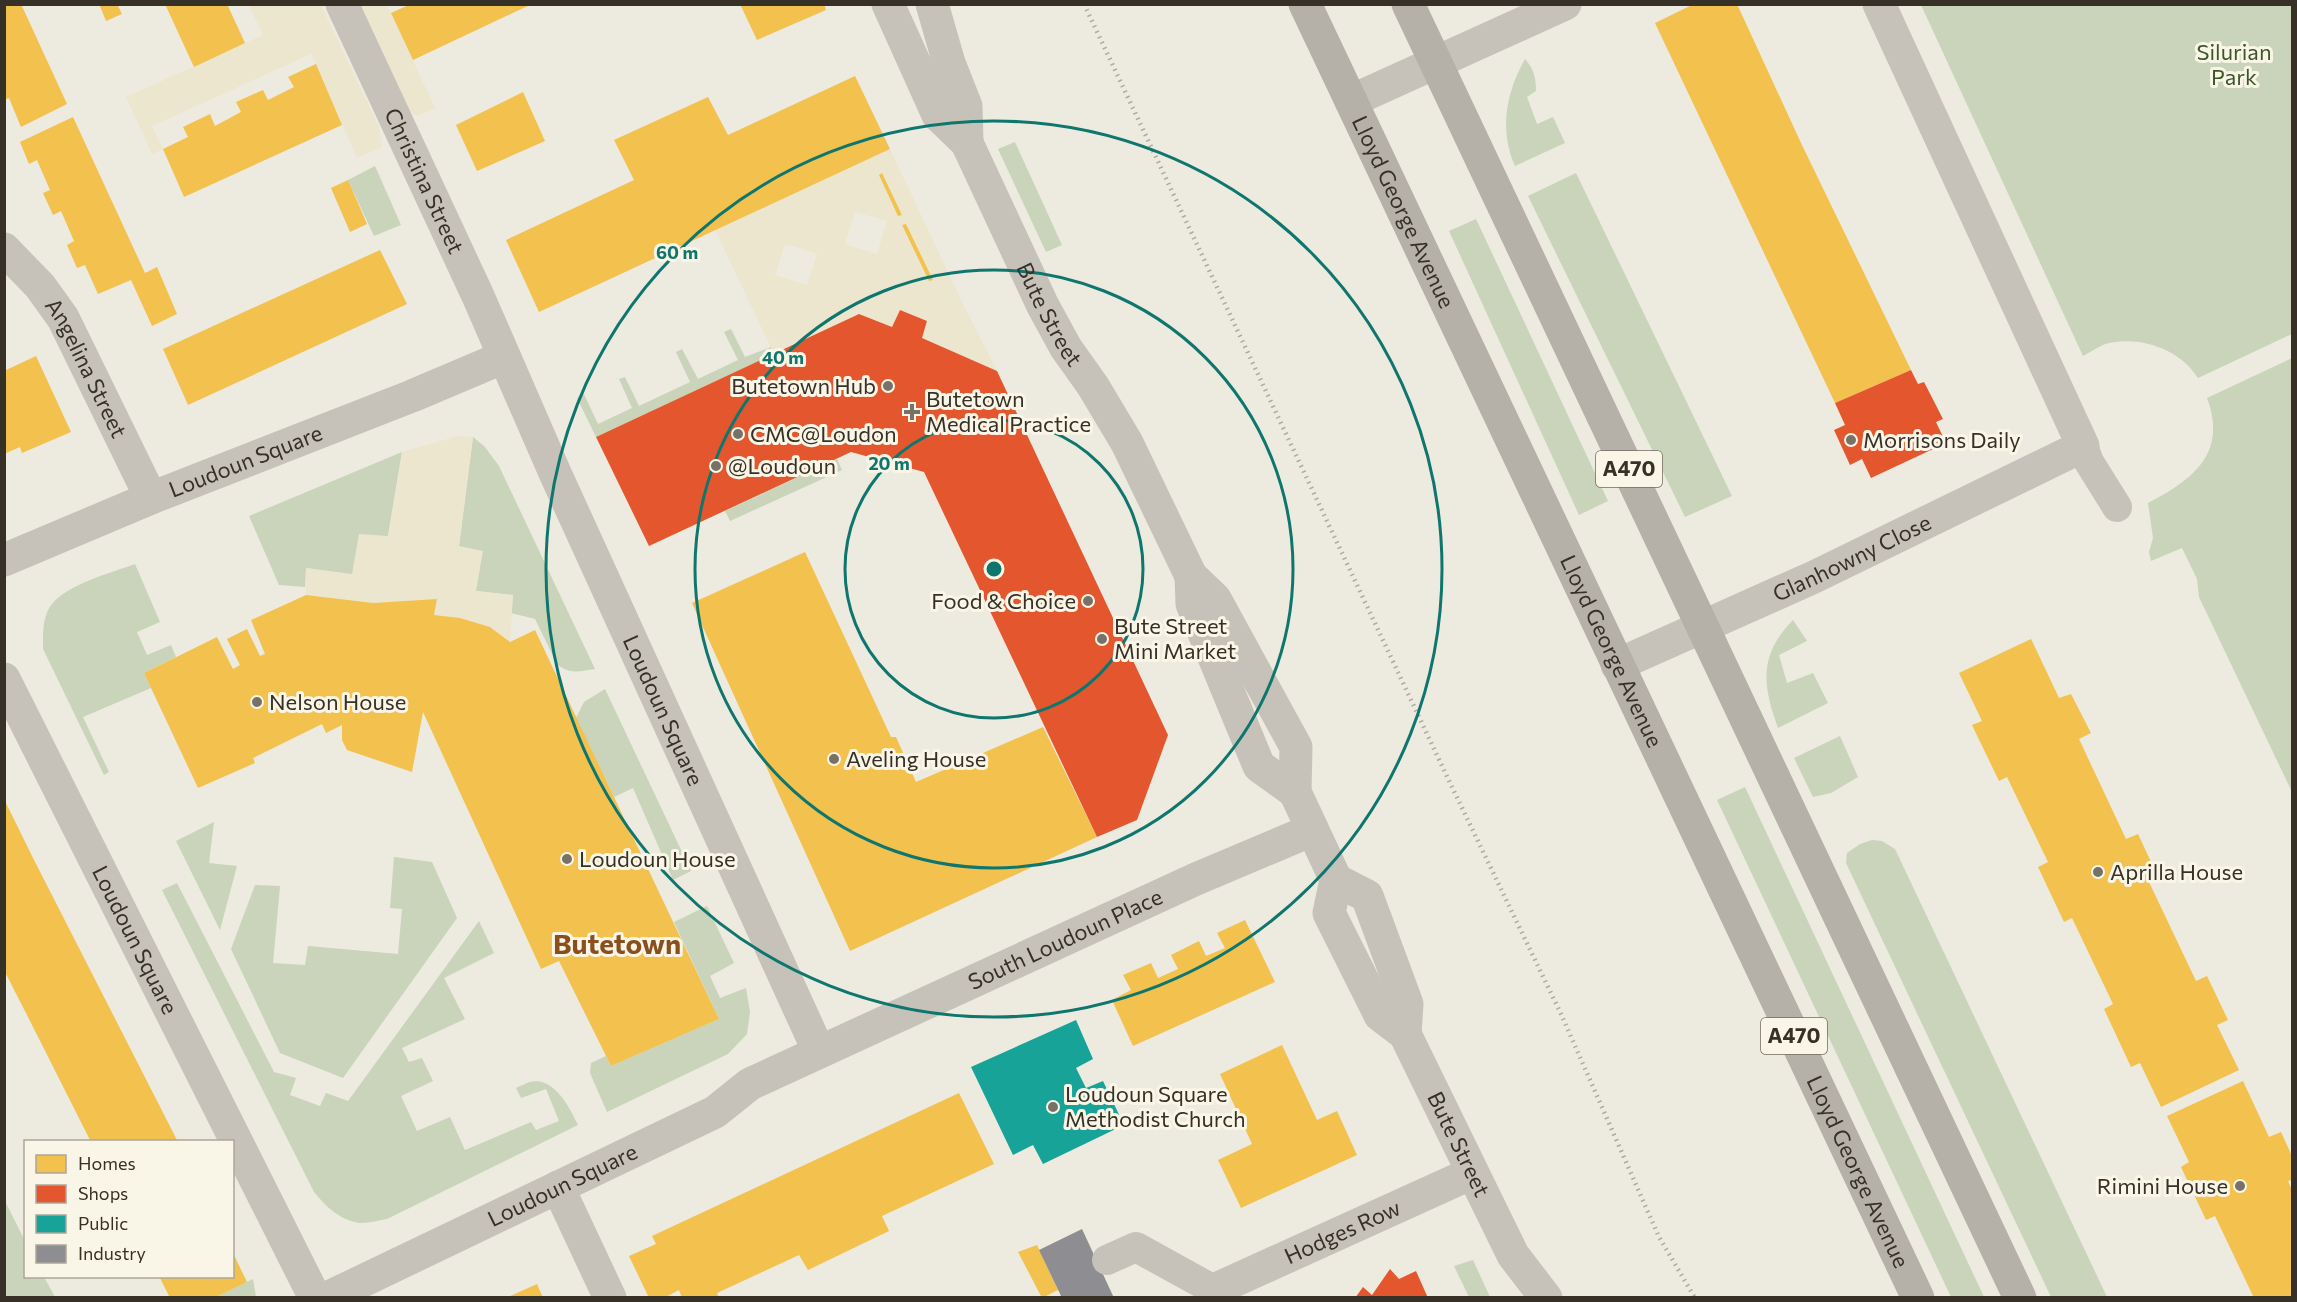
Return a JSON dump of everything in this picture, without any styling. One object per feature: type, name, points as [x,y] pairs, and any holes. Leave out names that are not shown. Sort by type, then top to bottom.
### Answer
[{"type":"main road","name":"Lloyd George Avenue","points":[[1305,4],[1918,1298]]},
{"type":"main road","name":"A470","points":[[1408,4],[2020,1298]]},
{"type":"street","name":"Christina Street","points":[[342,4],[504,357]]},
{"type":"street","name":"Bute Street","points":[[888,4],[938,115],[967,143],[1043,306],[1066,348],[1093,386],[1127,443],[1191,576],[1192,604],[1259,766],[1295,792],[1336,880],[1329,913],[1380,1015],[1405,1034],[1513,1256],[1546,1298]]},
{"type":"street","name":"Bute Street","points":[[932,4],[966,106],[967,143]]},
{"type":"street","points":[[1351,101],[1565,4]]},
{"type":"street","points":[[1879,4],[2083,446]]},
{"type":"street","name":"Angelina Street","points":[[4,249],[40,286],[63,318],[151,498]]},
{"type":"street","name":"Loudoun Square","points":[[4,560],[151,498],[412,396],[504,357],[819,1052],[750,1084],[715,1112],[327,1298]]},
{"type":"street","name":"Glanhowny Close","points":[[1617,665],[1846,562],[2083,446]]},
{"type":"street","name":"Loudoun Square","points":[[4,679],[315,1298]]},
{"type":"street","name":"South Loudoun Place","points":[[819,1052],[1196,879],[1312,830]]},
{"type":"street","name":"Hodges Row","points":[[1216,1294],[1472,1173]]},
{"type":"street","points":[[558,1187],[610,1298]]},
{"type":"street","name":"Bute Street","points":[[1513,1256],[1517,1298]]},
{"type":"lane","points":[[2083,446],[2089,462],[2117,507]]},
{"type":"lane","points":[[1107,1260],[1136,1247],[1216,1294]]},
{"type":"green space","name":"Silurian Park","points":[[1921,5],[2292,5],[2292,334],[2198,378],[2181,359],[2146,343],[2121,341],[2109,343],[2083,356]]},
{"type":"green space","points":[[1525,59],[1531,66],[1535,78],[1536,91],[1527,97],[1537,124],[1553,117],[1565,143],[1515,166],[1507,139],[1507,112],[1513,85]]},
{"type":"green space","points":[[1015,142],[1062,245],[1046,252],[998,149]]},
{"type":"green space","points":[[375,166],[401,225],[374,236],[348,180]]},
{"type":"green space","points":[[1576,173],[1732,496],[1685,517],[1528,196]]},
{"type":"green space","points":[[1476,219],[1608,501],[1579,515],[1449,231]]},
{"type":"green space","points":[[731,329],[745,357],[771,347],[774,354],[596,437],[577,398],[584,394],[598,424],[632,408],[619,379],[625,377],[639,406],[690,382],[676,352],[682,349],[698,379],[738,360],[724,332]]},
{"type":"green space","points":[[2292,358],[2292,792],[2199,597],[2197,579],[2182,548],[2151,561],[2149,552],[2153,538],[2148,503],[2179,485],[2202,463],[2213,435],[2207,398]]},
{"type":"green space","points":[[473,437],[485,447],[499,466],[595,669],[566,670],[557,664],[535,619],[511,613],[513,595],[476,591],[459,546]]},
{"type":"green space","points":[[402,452],[388,536],[352,575],[306,568],[305,587],[279,585],[249,516]]},
{"type":"green space","points":[[837,459],[842,470],[730,521],[725,511]]},
{"type":"green space","points":[[135,564],[160,622],[137,632],[147,655],[171,645],[176,657],[144,673],[151,688],[83,717],[109,772],[104,775],[43,649],[44,626],[46,614],[59,597],[90,580]]},
{"type":"green space","points":[[1793,620],[1807,641],[1779,655],[1787,683],[1813,673],[1828,703],[1778,728],[1769,697],[1767,671],[1774,645]]},
{"type":"green space","points":[[605,689],[691,871],[673,880],[633,788],[614,797],[576,718],[584,702]]},
{"type":"green space","points":[[1840,736],[1858,777],[1831,793],[1813,797],[1794,758]]},
{"type":"green space","points":[[1745,787],[1984,1297],[1951,1297],[1717,800]]},
{"type":"green space","points":[[214,822],[209,863],[237,866],[220,930],[176,841]]},
{"type":"green space","points":[[1872,840],[1882,841],[1895,849],[2107,1297],[2051,1297],[1846,863],[1847,853],[1860,844]]},
{"type":"green space","points":[[394,857],[432,862],[457,918],[343,1078],[280,1053],[231,949],[255,885],[280,886],[273,963],[305,965],[308,946],[398,954],[402,909],[390,908]]},
{"type":"green space","points":[[177,883],[274,1072],[296,1078],[290,1095],[320,1106],[326,1093],[348,1101],[479,921],[494,953],[444,978],[465,1019],[402,1048],[409,1062],[422,1058],[433,1081],[401,1096],[417,1131],[450,1117],[465,1150],[531,1122],[536,1130],[559,1121],[546,1089],[521,1098],[516,1088],[539,1081],[554,1088],[578,1125],[387,1219],[362,1223],[341,1217],[314,1192],[162,890]]},
{"type":"green space","points":[[707,906],[734,963],[710,976],[720,998],[746,988],[750,1012],[747,1034],[728,1054],[607,1112],[590,1073],[591,1063],[606,1056],[611,1066],[719,1019],[674,922]]},
{"type":"green space","points":[[5,1201],[24,1239],[24,1278],[45,1278],[55,1297],[5,1297]]},
{"type":"green space","points":[[1473,1260],[1490,1297],[1469,1297],[1454,1266]]},
{"type":"green space","points":[[253,1279],[256,1297],[214,1298]]},
{"type":"shaded area","points":[[249,5],[321,5],[379,127],[382,147],[357,158],[311,54],[152,126],[163,149],[152,154],[126,97],[263,35]]},
{"type":"shaded area","points":[[361,5],[387,5],[435,108],[416,116],[409,110]]},
{"type":"shaded area","points":[[890,149],[997,371],[922,338],[927,321],[900,310],[892,327],[859,314],[774,354],[715,230]],"holes":[[[882,173],[902,215],[898,216],[879,175]],[[855,212],[887,221],[877,254],[845,244]],[[906,224],[933,280],[929,281],[902,226]],[[785,244],[817,254],[807,285],[775,275]]]},
{"type":"shaded area","points":[[458,436],[473,437],[459,546],[483,551],[476,591],[513,595],[510,642],[490,627],[460,618],[434,615],[437,599],[373,603],[306,595],[306,568],[352,574],[359,534],[388,536],[402,452]]},
{"type":"building: Homes","points":[[4,4],[21,4],[67,104],[21,127],[9,98],[4,100]]},
{"type":"building: Homes","points":[[99,4],[117,4],[122,14],[106,21]]},
{"type":"building: Homes","points":[[165,4],[227,4],[245,43],[194,67]]},
{"type":"building: Homes","points":[[411,4],[532,4],[413,60],[391,13]]},
{"type":"building: Homes","points":[[740,4],[824,4],[826,10],[757,40]]},
{"type":"building: Homes","points":[[1694,4],[1737,4],[1801,143],[1911,370],[1835,403],[1655,23]]},
{"type":"building: Homes","points":[[316,64],[342,125],[184,197],[163,149],[188,137],[183,127],[210,114],[215,126],[241,112],[236,102],[263,90],[268,100],[294,87],[288,77]]},
{"type":"building: Homes","points":[[855,76],[890,149],[539,312],[506,240],[634,180],[614,140],[708,97],[728,135]]},
{"type":"building: Homes","points":[[523,92],[545,141],[477,171],[456,125]]},
{"type":"building: Homes","points":[[73,117],[145,273],[157,267],[177,314],[152,326],[131,280],[98,294],[85,265],[77,268],[67,245],[74,241],[61,211],[53,215],[43,193],[50,190],[37,160],[29,164],[20,142]]},
{"type":"building: Homes","points":[[882,173],[902,215],[898,216],[879,175]]},
{"type":"building: Homes","points":[[348,180],[367,224],[350,232],[331,188]]},
{"type":"building: Homes","points":[[906,224],[933,280],[929,281],[902,225]]},
{"type":"building: Homes","points":[[380,250],[407,304],[188,405],[163,349]]},
{"type":"building: Homes","points":[[36,356],[71,432],[22,453],[20,447],[4,454],[4,371]]},
{"type":"building: Homes","name":"Aveling House","points":[[805,552],[891,737],[896,737],[916,782],[1043,727],[1097,837],[850,951],[692,603]]},
{"type":"building: Homes","points":[[306,595],[373,603],[437,599],[434,615],[460,618],[490,627],[510,642],[535,630],[719,1019],[611,1066],[559,961],[541,969],[423,712],[412,772],[347,750],[342,740],[342,725],[326,733],[322,724],[253,758],[255,763],[198,788],[144,673],[217,637],[233,669],[240,665],[227,639],[247,629],[260,656],[265,654],[251,620]]},
{"type":"building: Homes","name":"Aprilla House","points":[[2031,639],[2059,698],[2071,694],[2091,733],[2079,739],[2126,839],[2138,834],[2158,877],[2149,882],[2196,981],[2207,976],[2228,1020],[2217,1025],[2239,1070],[2161,1107],[2140,1063],[2131,1067],[2104,1009],[2113,1004],[2072,918],[2064,922],[2038,867],[2048,862],[2007,777],[1999,781],[1972,725],[1982,721],[1959,673]]},
{"type":"building: Homes","points":[[4,799],[177,1140],[90,1140],[4,970]]},
{"type":"building: Homes","points":[[1245,920],[1275,982],[1133,1046],[1112,1000],[1131,990],[1123,975],[1151,963],[1158,978],[1178,969],[1171,955],[1199,941],[1206,956],[1225,948],[1217,933]]},
{"type":"building: Homes","points":[[1282,1045],[1317,1120],[1337,1111],[1357,1155],[1241,1208],[1218,1160],[1252,1144],[1220,1074]]},
{"type":"building: Homes","name":"Rimini House","points":[[2243,1081],[2269,1137],[2281,1132],[2292,1156],[2292,1180],[2288,1181],[2292,1190],[2292,1298],[2254,1298],[2215,1216],[2206,1220],[2181,1167],[2189,1162],[2167,1116]]},
{"type":"building: Homes","points":[[959,1093],[994,1164],[882,1216],[889,1231],[808,1270],[799,1255],[717,1293],[719,1298],[682,1298],[679,1290],[664,1298],[649,1298],[629,1256],[656,1244],[652,1236]]},
{"type":"building: Homes","points":[[1037,1245],[1058,1290],[1042,1298],[1018,1252]]},
{"type":"building: Homes","points":[[234,1255],[247,1282],[214,1298],[170,1298],[160,1278],[234,1278]]},
{"type":"building: Homes","points":[[537,1284],[543,1298],[506,1298]]},
{"type":"building: Shops","name":"@Loudoun","points":[[900,310],[927,321],[922,338],[997,371],[1168,735],[1137,820],[1097,837],[924,472],[851,452],[649,546],[596,437],[859,314],[892,327]]},
{"type":"building: Shops","points":[[1911,370],[1918,384],[1924,382],[1943,419],[1936,422],[1946,443],[1871,478],[1862,459],[1850,465],[1834,430],[1845,425],[1835,403]]},
{"type":"building: Shops","points":[[1390,1269],[1399,1279],[1416,1271],[1428,1298],[1355,1298],[1363,1287],[1372,1295]]},
{"type":"building: Public","name":"Loudoun Square Methodist Church","points":[[1076,1020],[1093,1059],[1076,1068],[1086,1088],[1103,1081],[1124,1125],[1043,1164],[1033,1145],[1013,1155],[971,1067]]},
{"type":"building: Industry","points":[[1082,1229],[1114,1298],[1062,1298],[1039,1250]]},
{"type":"railway","points":[[1084,4],[1561,1014],[1659,1237],[1695,1298]]},
{"type":"place","name":"Butetown Hub","points":[[888,386]]},
{"type":"place","name":"Butetown Medical Practice","points":[[912,412]]},
{"type":"place","name":"CMC@Loudon","points":[[738,434]]},
{"type":"place","name":"Morrisons Daily","points":[[1851,440]]},
{"type":"place","name":"@Loudoun","points":[[716,466]]},
{"type":"place","name":"Food & Choice","points":[[1088,601]]},
{"type":"place","name":"Bute Street Mini Market","points":[[1102,639]]},
{"type":"place","name":"Nelson House","points":[[257,702]]},
{"type":"place","name":"Aveling House","points":[[834,759]]},
{"type":"place","name":"Loudoun House","points":[[567,859]]},
{"type":"place","name":"Aprilla House","points":[[2098,872]]},
{"type":"place","name":"Loudoun Square Methodist Church","points":[[1053,1107]]},
{"type":"place","name":"Rimini House","points":[[2240,1186]]},
{"type":"district","name":"Butetown","points":[[617,944]]}]
